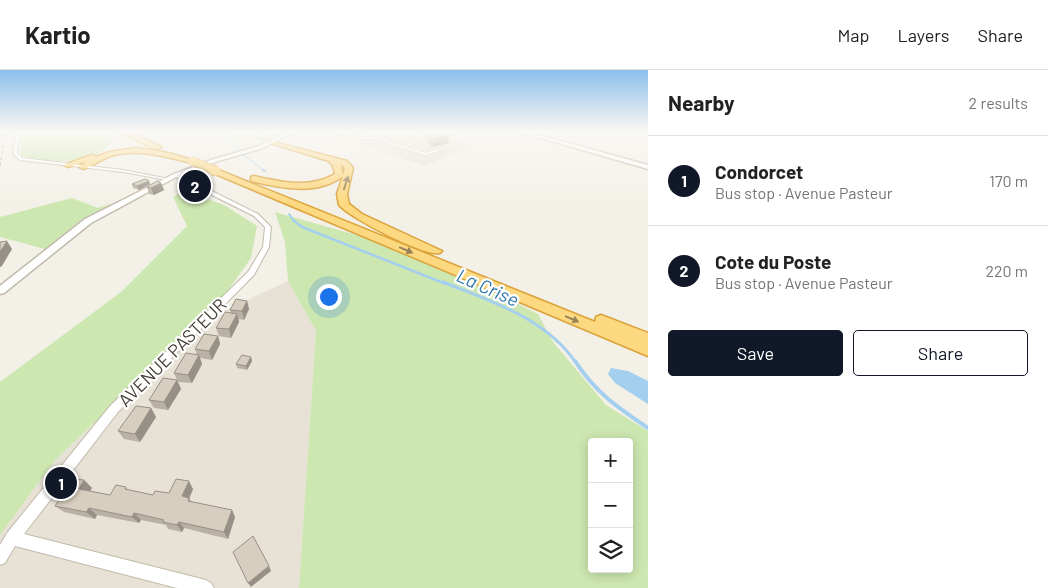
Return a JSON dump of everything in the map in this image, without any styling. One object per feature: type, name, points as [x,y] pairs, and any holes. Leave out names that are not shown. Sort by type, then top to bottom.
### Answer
[{"type":"highway","points":[[68,165],[96,155]]},
{"type":"highway","points":[[83,167],[105,155]]},
{"type":"highway","points":[[172,155],[251,178],[288,186],[304,186],[332,180],[339,175],[340,170],[337,165],[328,160],[310,155]]},
{"type":"highway","points":[[178,155],[192,161]]},
{"type":"highway","points":[[192,155],[220,169],[648,350]]},
{"type":"highway","points":[[317,155],[344,163],[348,168],[342,194],[344,206],[358,216],[413,241]]},
{"type":"highway","points":[[251,178],[413,241],[648,339]]},
{"type":"street","points":[[15,155],[29,161],[172,177]]},
{"type":"street","points":[[0,291],[88,221],[172,177],[233,155]]},
{"type":"street","points":[[606,155],[648,167]]},
{"type":"street","name":"AVENUE PASTEUR","points":[[0,558],[12,538],[114,409],[252,273],[266,247],[268,227],[256,215],[172,177]]},
{"type":"street","points":[[12,538],[206,588]]},
{"type":"shaded area","points":[[393,155],[448,155],[425,166]]},
{"type":"shaded area","points":[[288,281],[316,331],[299,588],[0,588],[0,535],[55,460],[208,318]]},
{"type":"green space","points":[[21,155],[93,155],[58,161]]},
{"type":"green space","points":[[183,190],[224,205],[257,226],[251,258],[215,309],[55,460],[0,535],[0,382],[121,292],[187,226],[173,197]]},
{"type":"green space","points":[[72,198],[98,208],[113,203],[82,219],[45,249],[0,237],[0,217]]},
{"type":"green space","points":[[275,212],[409,250],[538,314],[553,342],[606,405],[648,431],[648,588],[299,588],[316,331],[288,281],[285,242]]},
{"type":"water","points":[[611,368],[628,371],[648,381],[648,404],[615,383],[608,374]]},
{"type":"building","points":[[145,179],[149,181],[137,186],[132,184]]},
{"type":"building","points":[[157,181],[161,183],[151,188],[147,187]]},
{"type":"building","points":[[7,241],[0,252],[0,242]]},
{"type":"building","points":[[236,299],[247,301],[242,311],[230,310]]},
{"type":"building","points":[[225,312],[237,314],[229,329],[216,328]]},
{"type":"building","points":[[204,334],[218,336],[209,351],[195,349]]},
{"type":"building","points":[[186,353],[199,355],[188,375],[174,373]]},
{"type":"building","points":[[242,355],[251,357],[246,366],[236,364]]},
{"type":"building","points":[[163,378],[177,380],[164,402],[149,400]]},
{"type":"building","points":[[136,406],[151,408],[135,434],[118,431]]},
{"type":"building","points":[[74,479],[84,480],[79,489],[110,495],[116,485],[126,487],[125,489],[153,495],[155,491],[169,493],[176,479],[189,481],[182,496],[189,498],[188,501],[232,510],[224,532],[179,522],[177,525],[134,513],[132,517],[89,508],[86,512],[55,506]]},
{"type":"building","points":[[253,536],[269,566],[248,583],[233,552]]},
{"type":"waterway","name":"La Crise","points":[[243,155],[265,171],[263,170]]},
{"type":"waterway","name":"La Crise","points":[[289,214],[294,220]]},
{"type":"waterway","name":"La Crise","points":[[294,220],[302,227],[446,284]]},
{"type":"waterway","name":"La Crise","points":[[443,282],[498,304],[533,323],[564,347],[576,363]]},
{"type":"waterway","name":"La Crise","points":[[575,361],[599,391],[648,428]]},
{"type":"railway","points":[[0,166],[2,155]]},
{"type":"place","name":"Cote du Poste","points":[[195,186]]},
{"type":"place","name":"Condorcet","points":[[61,483]]}]
